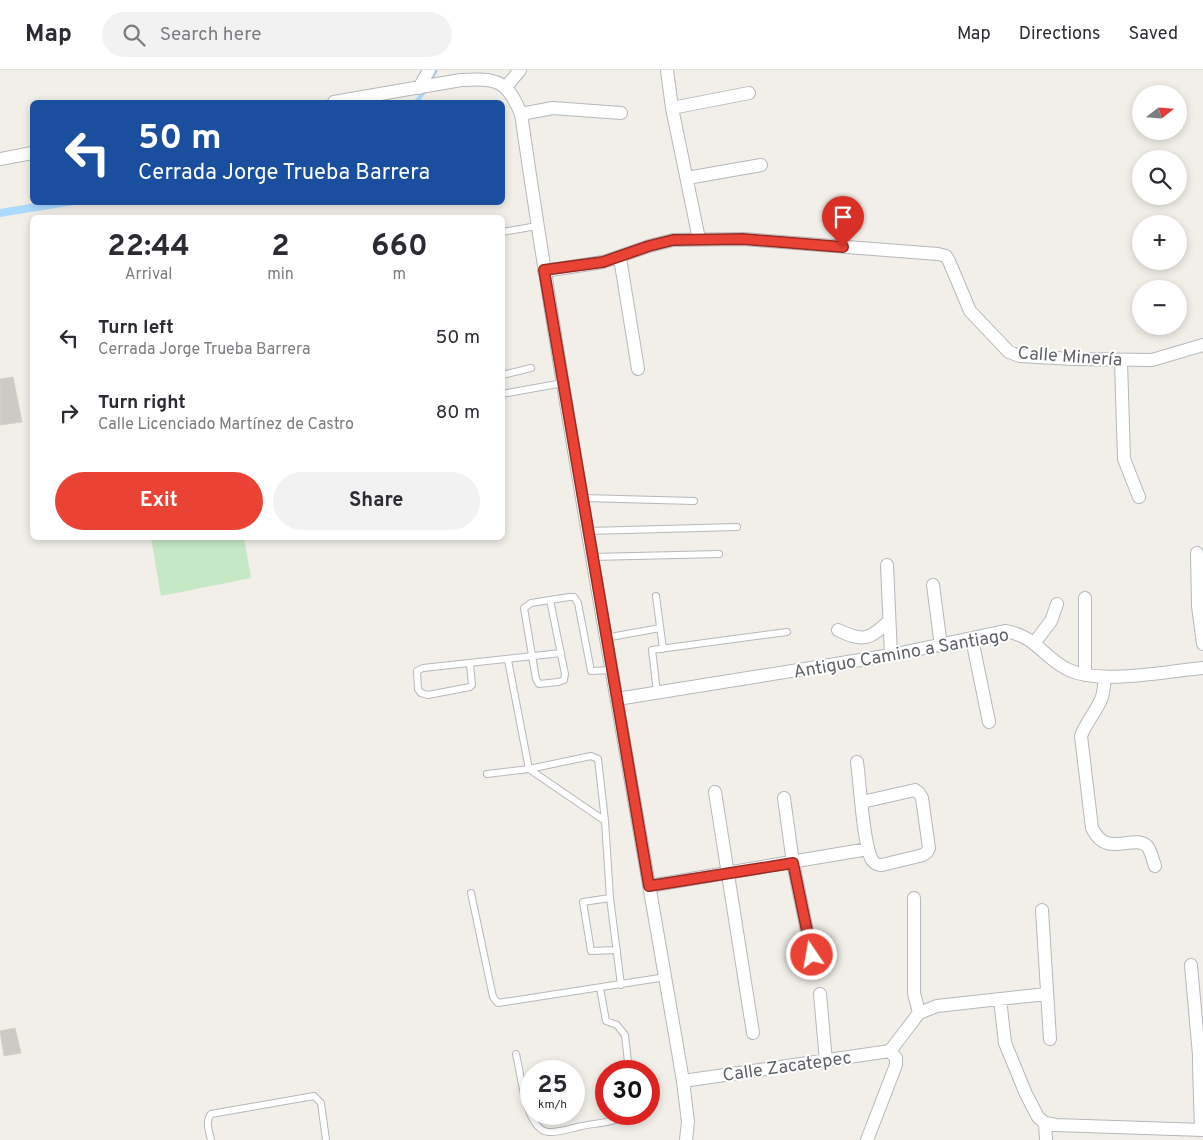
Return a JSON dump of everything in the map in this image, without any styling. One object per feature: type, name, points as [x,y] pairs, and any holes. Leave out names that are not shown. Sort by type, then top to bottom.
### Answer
[{"type":"street","points":[[421,88],[429,70]]},
{"type":"street","points":[[506,87],[520,70]]},
{"type":"street","points":[[667,70],[672,108],[699,239]]},
{"type":"street","points":[[346,100],[461,80],[483,78],[497,80],[506,87],[514,97],[521,114],[544,270],[605,638],[683,1081],[688,1122],[686,1140]]},
{"type":"street","points":[[672,108],[749,92]]},
{"type":"street","points":[[521,114],[553,108],[621,113]]},
{"type":"street","points":[[0,159],[30,153]]},
{"type":"street","points":[[686,178],[761,165]]},
{"type":"street","name":"Calle Minería","points":[[544,270],[603,262],[673,240],[699,239],[743,239],[946,256],[970,311],[1009,352],[1020,356],[1121,360],[1164,358],[1203,345]]},
{"type":"street","points":[[620,258],[638,369]]},
{"type":"street","points":[[1121,360],[1124,459],[1139,497]]},
{"type":"street","points":[[1197,553],[1198,606],[1203,644]]},
{"type":"street","points":[[887,565],[892,655]]},
{"type":"street","points":[[933,585],[941,646]]},
{"type":"street","points":[[1085,598],[1085,675]]},
{"type":"street","points":[[1035,642],[1051,621],[1057,604]]},
{"type":"street","points":[[838,630],[854,638],[866,638],[877,633],[889,621]]},
{"type":"street","name":"Antiguo Camino a Santiago","points":[[617,699],[892,655],[1004,631],[1017,633],[1035,642],[1059,665],[1085,675],[1104,677],[1203,668]]},
{"type":"street","points":[[972,639],[988,722]]},
{"type":"street","points":[[1104,677],[1102,696],[1096,710],[1086,723],[1081,736],[1092,828],[1097,838],[1105,843],[1140,843],[1148,847],[1155,866]]},
{"type":"street","points":[[857,762],[862,802],[868,850],[873,861],[878,865],[923,855],[927,852],[929,848],[922,798],[919,793],[915,790],[862,802]]},
{"type":"street","points":[[715,792],[754,1033]]},
{"type":"street","points":[[784,798],[793,863],[812,955]]},
{"type":"street","points":[[649,886],[868,850]]},
{"type":"street","points":[[914,898],[914,994],[919,1013]]},
{"type":"street","points":[[1042,910],[1050,1039]]},
{"type":"street","points":[[1000,999],[1005,1043],[1026,1094],[1038,1117],[1045,1123],[1126,1134],[1196,1132],[1201,1055],[1191,965]]},
{"type":"street","points":[[820,994],[826,1061]]},
{"type":"street","points":[[867,1140],[896,1065],[896,1058],[890,1051],[919,1013],[937,1006],[1046,994]]},
{"type":"street","name":"Calle Zacatepec","points":[[683,1081],[890,1051]]},
{"type":"street","points":[[1045,1123],[1046,1140]]},
{"type":"lane","points":[[505,231],[537,226]]},
{"type":"lane","points":[[505,374],[531,368]]},
{"type":"lane","points":[[505,393],[564,383]]},
{"type":"lane","points":[[583,498],[694,501]]},
{"type":"lane","points":[[588,532],[737,527]]},
{"type":"lane","points":[[592,557],[719,554]]},
{"type":"lane","points":[[656,596],[663,649]]},
{"type":"lane","points":[[550,600],[565,674],[564,680],[539,684],[536,679],[524,608],[531,603],[550,600],[574,597],[578,603],[591,671],[612,670]]},
{"type":"lane","points":[[605,638],[660,628]]},
{"type":"lane","points":[[657,692],[652,650],[787,632]]},
{"type":"lane","points":[[470,664],[472,685],[470,687],[428,695],[421,693],[418,689],[417,671],[423,668],[561,653]]},
{"type":"lane","points":[[508,660],[529,769],[606,821]]},
{"type":"lane","points":[[487,774],[529,769],[591,756],[596,756],[598,759],[606,821],[610,898],[621,985]]},
{"type":"lane","points":[[471,893],[493,997],[498,1003],[666,977]]},
{"type":"lane","points":[[610,898],[583,902],[591,951],[617,950]]},
{"type":"lane","points":[[600,988],[606,1021],[617,1025],[625,1035],[628,1060]]},
{"type":"lane","points":[[516,1054],[530,1116],[537,1127],[548,1132],[595,1124]]},
{"type":"lane","points":[[211,1140],[208,1117],[211,1114],[314,1096],[321,1103],[326,1140]]},
{"type":"green space","points":[[151,540],[244,540],[251,578],[161,596]]},
{"type":"water","points":[[30,204],[74,205],[0,217],[0,209]]},
{"type":"building","points":[[13,377],[22,422],[0,425],[0,379]]},
{"type":"building","points":[[15,1028],[21,1053],[4,1056],[0,1031]]},
{"type":"waterway","points":[[430,82],[436,70]]},
{"type":"waterway","points":[[418,100],[425,91]]},
{"type":"route","points":[[812,955],[793,863],[649,886],[605,638],[544,270],[603,262],[673,240],[743,239],[843,247]]}]
